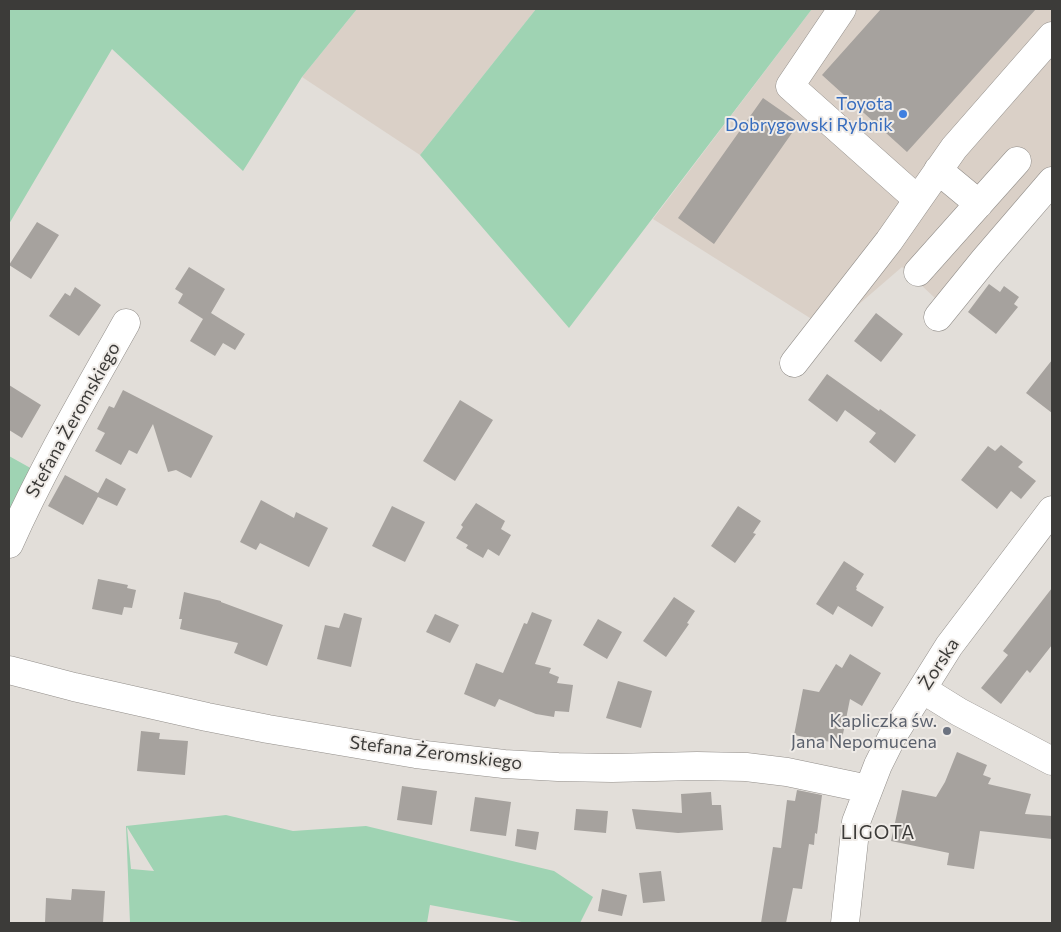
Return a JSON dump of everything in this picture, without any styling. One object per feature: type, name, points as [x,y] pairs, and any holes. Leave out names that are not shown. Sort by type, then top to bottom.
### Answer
[{"type":"street","points":[[842,9],[790,86],[918,199]]},
{"type":"street","points":[[794,363],[888,241],[954,148],[1052,36]]},
{"type":"street","points":[[918,272],[1017,162]]},
{"type":"street","points":[[938,170],[979,204]]},
{"type":"street","points":[[938,317],[1052,181]]},
{"type":"street","name":"Stefana Żeromskiego","points":[[9,544],[60,440],[126,323]]},
{"type":"street","name":"Żorska","points":[[845,923],[856,822],[883,753],[949,646],[1052,510]]},
{"type":"street","name":"Stefana Żeromskiego","points":[[9,670],[74,687],[268,729],[416,754],[504,764],[558,767],[746,767],[787,772],[868,789]]},
{"type":"street","points":[[922,689],[959,712],[1052,761]]},
{"type":"shaded area","points":[[357,9],[536,9],[420,155],[302,77]]},
{"type":"shaded area","points":[[812,9],[1052,9],[1052,181],[936,299],[902,267],[829,330],[653,219]]},
{"type":"green space","points":[[9,9],[357,9],[302,77],[243,171],[112,49],[9,224]]},
{"type":"green space","points":[[536,9],[812,9],[569,328],[420,155]]},
{"type":"green space","points":[[9,456],[34,470],[9,530]]},
{"type":"green space","points":[[226,815],[293,831],[366,826],[554,871],[593,897],[580,923],[527,923],[430,905],[427,923],[130,923],[126,826]],"holes":[[[127,827],[154,871],[131,869]]]},
{"type":"building","name":"Toyota Dobrygowski Rybnik","points":[[881,9],[1036,9],[907,152],[822,75]]},
{"type":"building","points":[[763,98],[799,123],[714,244],[678,218]]},
{"type":"building","points":[[37,222],[59,235],[31,279],[9,265]]},
{"type":"building","points":[[189,267],[225,289],[211,313],[245,334],[235,350],[223,343],[215,356],[190,341],[203,319],[178,303],[183,294],[175,289]]},
{"type":"building","points":[[989,284],[1000,292],[1004,286],[1019,297],[1014,304],[1018,307],[996,334],[968,312]]},
{"type":"building","points":[[75,287],[101,305],[79,336],[49,316],[65,293],[70,296]]},
{"type":"building","points":[[876,313],[903,334],[881,362],[854,341]]},
{"type":"building","points":[[1052,360],[1052,413],[1026,393]]},
{"type":"building","points":[[827,374],[916,435],[895,463],[869,442],[876,433],[845,410],[837,422],[808,400]]},
{"type":"building","points":[[9,385],[41,405],[22,438],[9,430]]},
{"type":"building","points":[[123,390],[213,436],[191,478],[176,470],[168,472],[153,424],[137,454],[129,450],[121,465],[95,451],[105,433],[97,429],[109,406],[114,408]]},
{"type":"building","points":[[460,400],[493,420],[455,481],[423,461]]},
{"type":"building","points":[[1001,445],[1023,462],[1018,467],[1036,481],[1021,499],[1011,491],[997,509],[961,480],[988,446],[995,451]]},
{"type":"building","points":[[65,475],[98,493],[106,478],[126,489],[117,506],[98,497],[83,525],[48,506]]},
{"type":"building","points":[[261,500],[294,518],[296,512],[328,528],[309,567],[260,543],[256,550],[240,542]]},
{"type":"building","points":[[476,503],[505,521],[501,529],[511,535],[499,556],[488,549],[483,558],[466,548],[468,545],[456,538],[463,527],[461,525]]},
{"type":"building","points":[[392,506],[425,522],[405,562],[372,546]]},
{"type":"building","points":[[738,506],[761,521],[753,533],[756,534],[735,563],[711,546]]},
{"type":"building","points":[[844,561],[864,574],[856,590],[884,607],[872,627],[838,606],[833,615],[816,604]]},
{"type":"building","points":[[98,579],[128,585],[127,588],[136,590],[132,608],[124,607],[122,615],[92,609]]},
{"type":"building","points":[[1052,588],[1052,645],[1030,673],[1027,670],[1001,704],[981,688],[1008,655],[1003,651]]},
{"type":"building","points":[[184,592],[221,601],[283,625],[267,666],[234,653],[238,643],[180,629],[182,619],[179,619]]},
{"type":"building","points":[[674,597],[695,611],[687,623],[689,624],[666,657],[643,641]]},
{"type":"building","points":[[532,612],[552,620],[535,664],[551,668],[549,673],[559,677],[557,683],[573,685],[569,712],[555,711],[554,717],[536,714],[499,699],[495,707],[464,694],[476,663],[503,673],[524,623],[527,624]]},
{"type":"building","points":[[344,613],[362,618],[351,667],[317,659],[325,625],[339,628]]},
{"type":"building","points":[[435,614],[459,625],[450,643],[426,632]]},
{"type":"building","points":[[598,619],[622,632],[607,659],[583,645]]},
{"type":"building","points":[[850,654],[881,673],[862,706],[850,699],[841,744],[794,735],[803,689],[819,692],[836,664],[842,668]]},
{"type":"building","points":[[618,681],[652,691],[641,728],[606,718]]},
{"type":"building","points":[[141,731],[160,733],[159,739],[188,741],[185,775],[137,771]]},
{"type":"building","points":[[957,752],[987,765],[983,775],[991,778],[988,784],[1031,794],[1025,814],[1052,816],[1052,839],[980,831],[974,869],[947,865],[949,853],[891,841],[902,790],[936,797],[945,782]]},
{"type":"building","points":[[402,786],[437,791],[432,825],[397,820]]},
{"type":"building","points":[[797,790],[822,795],[817,834],[815,833],[814,845],[809,844],[802,889],[793,888],[786,923],[761,923],[773,847],[781,848],[787,800],[795,801]]},
{"type":"building","points":[[711,792],[712,805],[721,805],[723,830],[678,833],[636,829],[632,809],[682,813],[681,794]]},
{"type":"building","points":[[475,797],[511,802],[506,836],[470,831]]},
{"type":"building","points":[[576,809],[608,811],[606,833],[574,830]]},
{"type":"building","points":[[517,829],[539,832],[536,850],[515,846]]},
{"type":"building","points":[[661,871],[665,901],[643,903],[639,873]]},
{"type":"building","points":[[72,889],[105,891],[103,923],[45,923],[46,898],[71,900]]},
{"type":"building","points":[[602,889],[627,895],[622,916],[598,911]]},
{"type":"place","name":"Toyota Dobrygowski Rybnik","points":[[903,114]]},
{"type":"place","name":"Kapliczka św. Jana Nepomucena","points":[[947,731]]},
{"type":"district","name":"LIGOTA","points":[[878,833]]}]
